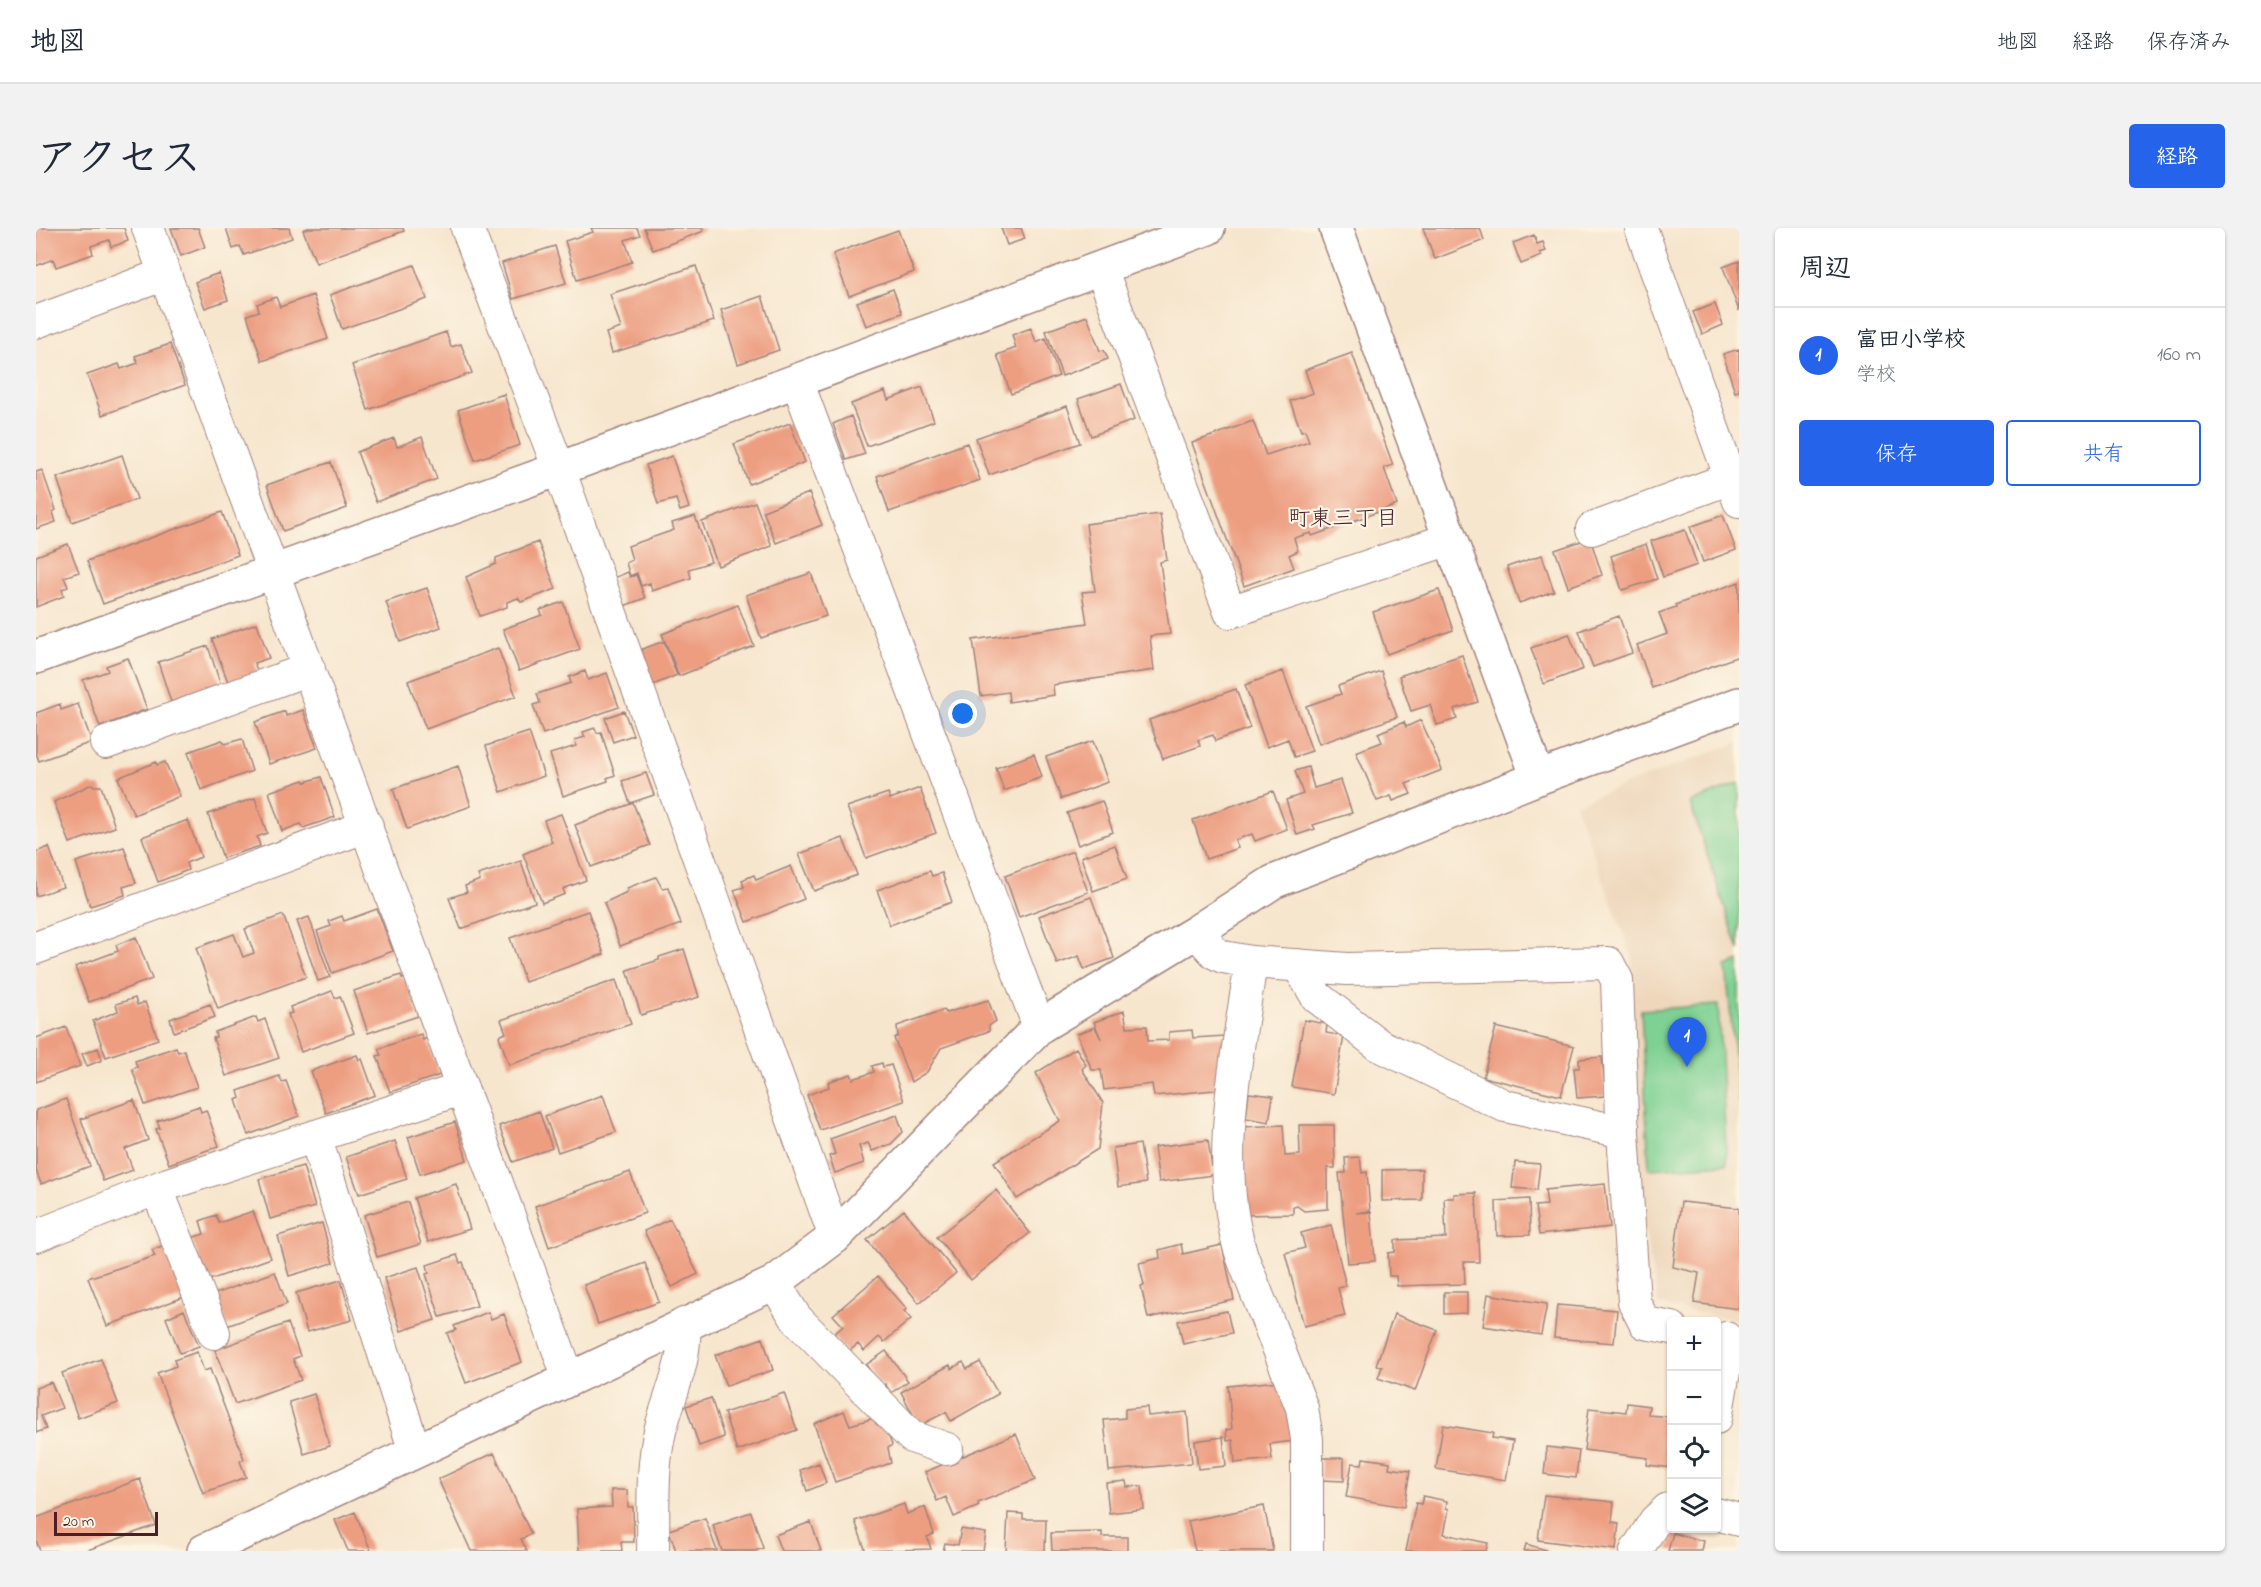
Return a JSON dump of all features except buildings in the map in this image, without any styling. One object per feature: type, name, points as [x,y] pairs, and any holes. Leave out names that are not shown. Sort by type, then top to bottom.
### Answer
[{"type":"street","points":[[148,228],[461,1089],[569,1379]]},
{"type":"street","points":[[467,228],[559,469],[835,1236]]},
{"type":"street","points":[[36,657],[559,469],[1208,228]]},
{"type":"street","points":[[1336,228],[1538,778]]},
{"type":"street","points":[[1592,529],[1737,494],[1641,228]]},
{"type":"street","points":[[1101,268],[1230,612],[1450,539]]},
{"type":"street","points":[[36,322],[165,274]]},
{"type":"street","points":[[797,381],[1039,1028]]},
{"type":"street","points":[[106,743],[309,669]]},
{"type":"street","points":[[204,1551],[774,1283],[835,1236],[1039,1028],[1273,882],[1538,778],[1739,704]]},
{"type":"street","points":[[36,948],[367,826]]},
{"type":"street","points":[[1196,932],[1215,953],[1223,957],[1251,962],[1347,969],[1608,963],[1617,980],[1634,1302],[1645,1323],[1667,1327]]},
{"type":"street","points":[[1251,962],[1232,1100],[1228,1180],[1234,1234],[1304,1416],[1307,1439],[1307,1551]]},
{"type":"street","points":[[1298,965],[1317,997],[1379,1045],[1437,1074],[1505,1106],[1609,1129],[1623,1126]]},
{"type":"street","points":[[36,1236],[157,1189],[461,1089]]},
{"type":"street","points":[[315,1136],[415,1452]]},
{"type":"street","points":[[157,1189],[214,1333]]},
{"type":"street","points":[[774,1283],[796,1318],[912,1437],[946,1449]]},
{"type":"street","points":[[653,1551],[657,1453],[660,1432],[682,1360],[685,1340],[684,1324]]},
{"type":"street","points":[[1721,1389],[1727,1338]]},
{"type":"street","points":[[1636,1551],[1655,1521],[1667,1510]]},
{"type":"street","points":[[1721,1515],[1739,1520]]},
{"type":"shaded area","points":[[1739,742],[1739,1320],[1658,1305],[1636,1176],[1632,957],[1575,804]]},
{"type":"green space","points":[[1739,783],[1739,950],[1690,803]]},
{"type":"green space","points":[[1739,961],[1739,1105],[1726,966]]},
{"type":"green space","points":[[1718,1005],[1727,1164],[1649,1169],[1641,1010]]},
{"type":"place","name":"富田小学校","points":[[1687,1067]]},
{"type":"district","name":"町東三丁目","points":[[1343,520]]}]
